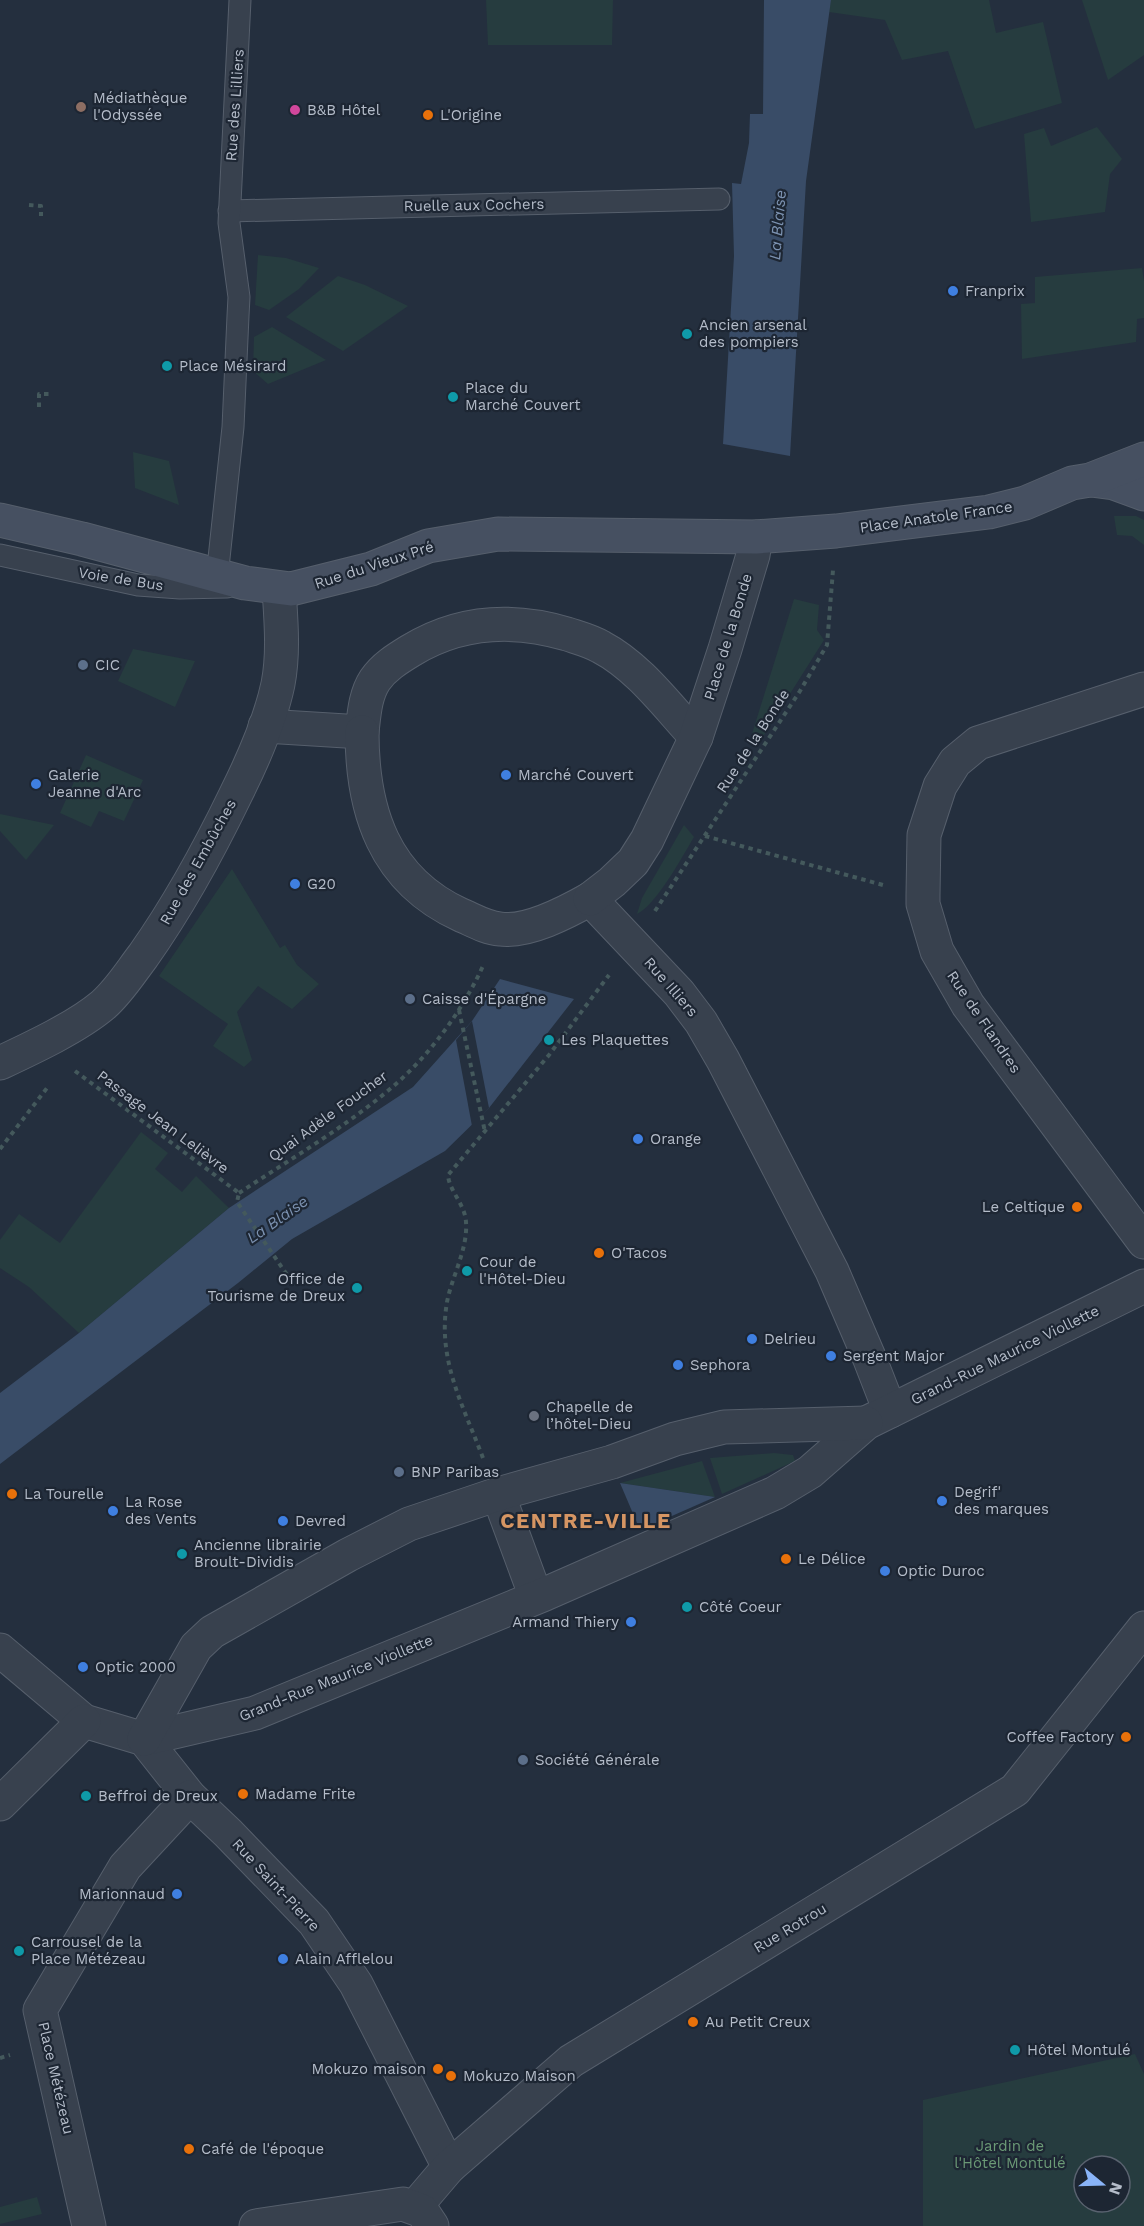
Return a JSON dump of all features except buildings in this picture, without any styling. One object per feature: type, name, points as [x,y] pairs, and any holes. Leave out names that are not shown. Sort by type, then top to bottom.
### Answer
[{"type":"street","name":"Place Anatole France","points":[[756,537],[836,531],[989,512],[1025,503],[1072,483],[1090,480],[1144,459]]},
{"type":"street","points":[[1090,480],[1114,483],[1144,494]]},
{"type":"street","name":"Rue du Vieux Pré","points":[[0,520],[82,538],[217,577],[279,589],[307,586],[371,569],[428,546],[498,534],[756,537]]},
{"type":"street","name":"Place de la Bonde","points":[[590,899],[633,862],[647,840],[696,737],[728,639],[753,555],[756,537]]},
{"type":"street","name":"Rue des Embûches","points":[[0,1063],[56,1052],[90,1016],[104,1005],[117,991],[155,938],[214,840],[250,766],[278,684],[281,663],[279,589]]},
{"type":"street","points":[[590,899],[565,913],[517,928],[501,930],[436,902],[423,892],[401,869],[383,840],[374,821],[367,797],[362,758],[362,732],[374,681],[389,665],[444,633],[478,625],[537,627],[599,645],[616,656],[635,671],[696,737]]},
{"type":"street","name":"Rue de Flandres","points":[[1144,688],[978,743],[955,762],[940,786],[924,835],[923,895],[923,904],[937,951],[968,1005],[1144,1242]]},
{"type":"street","points":[[265,726],[362,732]]},
{"type":"street","name":"Rue Illiers","points":[[590,899],[679,993],[723,1060],[832,1271],[869,1357],[878,1417]]},
{"type":"street","name":"Grand-Rue Maurice Viollette","points":[[144,1739],[255,1713],[536,1597],[775,1493],[810,1472],[878,1417],[1144,1286]]},
{"type":"street","name":"Grand-Rue Maurice Viollette","points":[[144,1739],[196,1647],[212,1632],[348,1555],[409,1524],[498,1494],[612,1462],[702,1431],[724,1427],[878,1417]]},
{"type":"street","points":[[498,1494],[536,1597]]},
{"type":"street","name":"Rue Rotrou","points":[[423,2217],[449,2167],[571,2061],[1015,1790],[1144,1629]]},
{"type":"street","points":[[0,1650],[84,1720],[144,1739]]},
{"type":"street","points":[[0,1804],[84,1720]]},
{"type":"street","name":"Rue Saint-Pierre","points":[[144,1739],[190,1797],[314,1922],[356,1984],[449,2167]]},
{"type":"street","name":"Place Métézeau","points":[[90,2226],[40,2010],[125,1867],[190,1797]]},
{"type":"street","points":[[256,2226],[397,2205],[423,2217]]},
{"type":"lane","name":"Rue des Lilliers","points":[[217,577],[233,427],[239,297],[231,249],[229,211],[240,0]]},
{"type":"lane","name":"Ruelle aux Cochers","points":[[229,211],[718,199]]},
{"type":"lane","name":"Voie de Bus","points":[[0,555],[138,585],[180,588],[233,586],[279,589]]},
{"type":"path","points":[[29,206],[41,206],[41,216]]},
{"type":"path","points":[[39,407],[39,394],[48,394]]},
{"type":"path","name":"Rue de la Bonde","points":[[633,944],[800,691],[827,645],[836,531]]},
{"type":"path","points":[[705,836],[923,895]]},
{"type":"path","name":"Quai Adèle Foucher","points":[[240,1193],[367,1107],[398,1082],[429,1050],[459,1010],[501,930]]},
{"type":"path","points":[[498,1494],[448,1367],[444,1339],[450,1289],[466,1233],[466,1220],[448,1175],[549,1055],[633,944]]},
{"type":"path","points":[[459,1010],[485,1132]]},
{"type":"path","points":[[0,1149],[56,1052]]},
{"type":"path","name":"Passage Jean Lelièvre","points":[[56,1052],[240,1193]]},
{"type":"path","points":[[240,1193],[237,1202],[294,1285]]},
{"type":"green space","points":[[486,0],[613,0],[612,45],[488,45]]},
{"type":"green space","points":[[831,0],[989,0],[996,33],[1043,22],[1062,103],[975,129],[948,51],[902,60],[885,20],[829,12]]},
{"type":"green space","points":[[1082,0],[1144,0],[1144,55],[1108,80]]},
{"type":"green space","points":[[1097,127],[1122,159],[1110,174],[1105,212],[1031,222],[1024,134],[1044,128],[1051,146]]},
{"type":"green space","points":[[258,255],[286,258],[319,268],[299,289],[269,310],[255,305]]},
{"type":"green space","points":[[1142,268],[1144,318],[1137,319],[1136,342],[1022,359],[1021,304],[1035,303],[1035,277]]},
{"type":"green space","points":[[338,276],[365,285],[408,306],[343,351],[286,317]]},
{"type":"green space","points":[[272,327],[326,360],[268,384],[253,371],[254,337]]},
{"type":"green space","points":[[133,452],[169,461],[179,505],[135,488]]},
{"type":"green space","points":[[1114,516],[1136,516],[1144,520],[1144,545],[1132,536],[1117,535]]},
{"type":"green space","points":[[794,599],[819,605],[817,630],[824,640],[764,735],[760,738],[751,737]]},
{"type":"green space","points":[[133,649],[195,661],[175,707],[118,681]]},
{"type":"green space","points":[[86,755],[143,780],[124,821],[99,811],[91,827],[60,813]]},
{"type":"green space","points":[[0,814],[54,825],[26,860],[0,831]]},
{"type":"green space","points":[[684,825],[694,837],[661,891],[645,909],[637,914],[642,898]]},
{"type":"green space","points":[[232,869],[280,948],[285,945],[297,965],[319,984],[292,1009],[258,986],[237,1012],[252,1060],[244,1067],[213,1046],[228,1024],[159,976]]},
{"type":"green space","points":[[141,1132],[168,1153],[155,1169],[182,1192],[196,1176],[229,1208],[79,1333],[29,1287],[0,1268],[0,1240],[19,1214],[60,1243]]},
{"type":"green space","points":[[774,1453],[793,1455],[795,1461],[722,1494],[710,1458]]},
{"type":"green space","points":[[702,1461],[715,1497],[620,1483]]},
{"type":"green space","name":"Jardin de l'Hôtel Montulé","points":[[1135,2054],[1144,2074],[1144,2226],[923,2226],[923,2100]]},
{"type":"green space","points":[[37,2197],[42,2214],[0,2224],[0,2207]]},
{"type":"water","name":"La Blaise","points":[[764,0],[831,0],[806,181],[790,456],[723,444],[734,256],[732,183],[741,184],[749,143],[750,114],[763,114]]},
{"type":"water","name":"La Blaise","points":[[500,979],[574,999],[489,1108],[445,1151],[292,1239],[238,1283],[0,1464],[0,1393],[79,1333],[229,1208],[413,1087],[472,1021]]},
{"type":"water","points":[[620,1483],[715,1497],[640,1530]]},
{"type":"pier","points":[[472,1021],[489,1108],[472,1126],[456,1040]]},
{"type":"place","name":"Médiathèque l'Odyssée","points":[[81,107]]},
{"type":"place","name":"B&B Hôtel","points":[[295,110]]},
{"type":"place","name":"L'Origine","points":[[428,115]]},
{"type":"place","name":"Franprix","points":[[953,291]]},
{"type":"place","name":"Ancien arsenal des pompiers","points":[[687,334]]},
{"type":"place","name":"Place Mésirard","points":[[167,366]]},
{"type":"place","name":"Place du Marché Couvert","points":[[453,397]]},
{"type":"place","name":"CIC","points":[[83,665]]},
{"type":"place","name":"Marché Couvert","points":[[506,775]]},
{"type":"place","name":"Galerie Jeanne d'Arc","points":[[36,784]]},
{"type":"place","name":"G20","points":[[295,884]]},
{"type":"place","name":"Caisse d'Épargne","points":[[410,999]]},
{"type":"place","name":"Les Plaquettes","points":[[549,1040]]},
{"type":"place","name":"Orange","points":[[638,1139]]},
{"type":"place","name":"Le Celtique","points":[[1077,1207]]},
{"type":"place","name":"O'Tacos","points":[[599,1253]]},
{"type":"place","name":"Cour de l'Hôtel-Dieu","points":[[467,1271]]},
{"type":"place","name":"Office de Tourisme de Dreux","points":[[357,1288]]},
{"type":"place","name":"Delrieu","points":[[752,1339]]},
{"type":"place","name":"Sergent Major","points":[[831,1356]]},
{"type":"place","name":"Sephora","points":[[678,1365]]},
{"type":"place","name":"Chapelle de l’hôtel-Dieu","points":[[534,1416]]},
{"type":"place","name":"BNP Paribas","points":[[399,1472]]},
{"type":"place","name":"La Tourelle","points":[[12,1494]]},
{"type":"place","name":"Degrif' des marques","points":[[942,1501]]},
{"type":"place","name":"La Rose des Vents","points":[[113,1511]]},
{"type":"place","name":"Devred","points":[[283,1521]]},
{"type":"place","name":"Ancienne librairie Broult-Dividis","points":[[182,1554]]},
{"type":"place","name":"Le Délice","points":[[786,1559]]},
{"type":"place","name":"Optic Duroc","points":[[885,1571]]},
{"type":"place","name":"Côté Coeur","points":[[687,1607]]},
{"type":"place","name":"Armand Thiery","points":[[631,1622]]},
{"type":"place","name":"Optic 2000","points":[[83,1667]]},
{"type":"place","name":"Coffee Factory","points":[[1126,1737]]},
{"type":"place","name":"Société Générale","points":[[523,1760]]},
{"type":"place","name":"Madame Frite","points":[[243,1794]]},
{"type":"place","name":"Beffroi de Dreux","points":[[86,1796]]},
{"type":"place","name":"Marionnaud","points":[[177,1894]]},
{"type":"place","name":"Carrousel de la Place Métézeau","points":[[19,1951]]},
{"type":"place","name":"Alain Afflelou","points":[[283,1959]]},
{"type":"place","name":"Au Petit Creux","points":[[693,2022]]},
{"type":"place","name":"Hôtel Montulé","points":[[1015,2050]]},
{"type":"place","name":"Mokuzo maison","points":[[438,2069]]},
{"type":"place","name":"Mokuzo Maison","points":[[451,2076]]},
{"type":"place","name":"Café de l'époque","points":[[189,2149]]},
{"type":"district","name":"CENTRE-VILLE","points":[[586,1521]]}]
